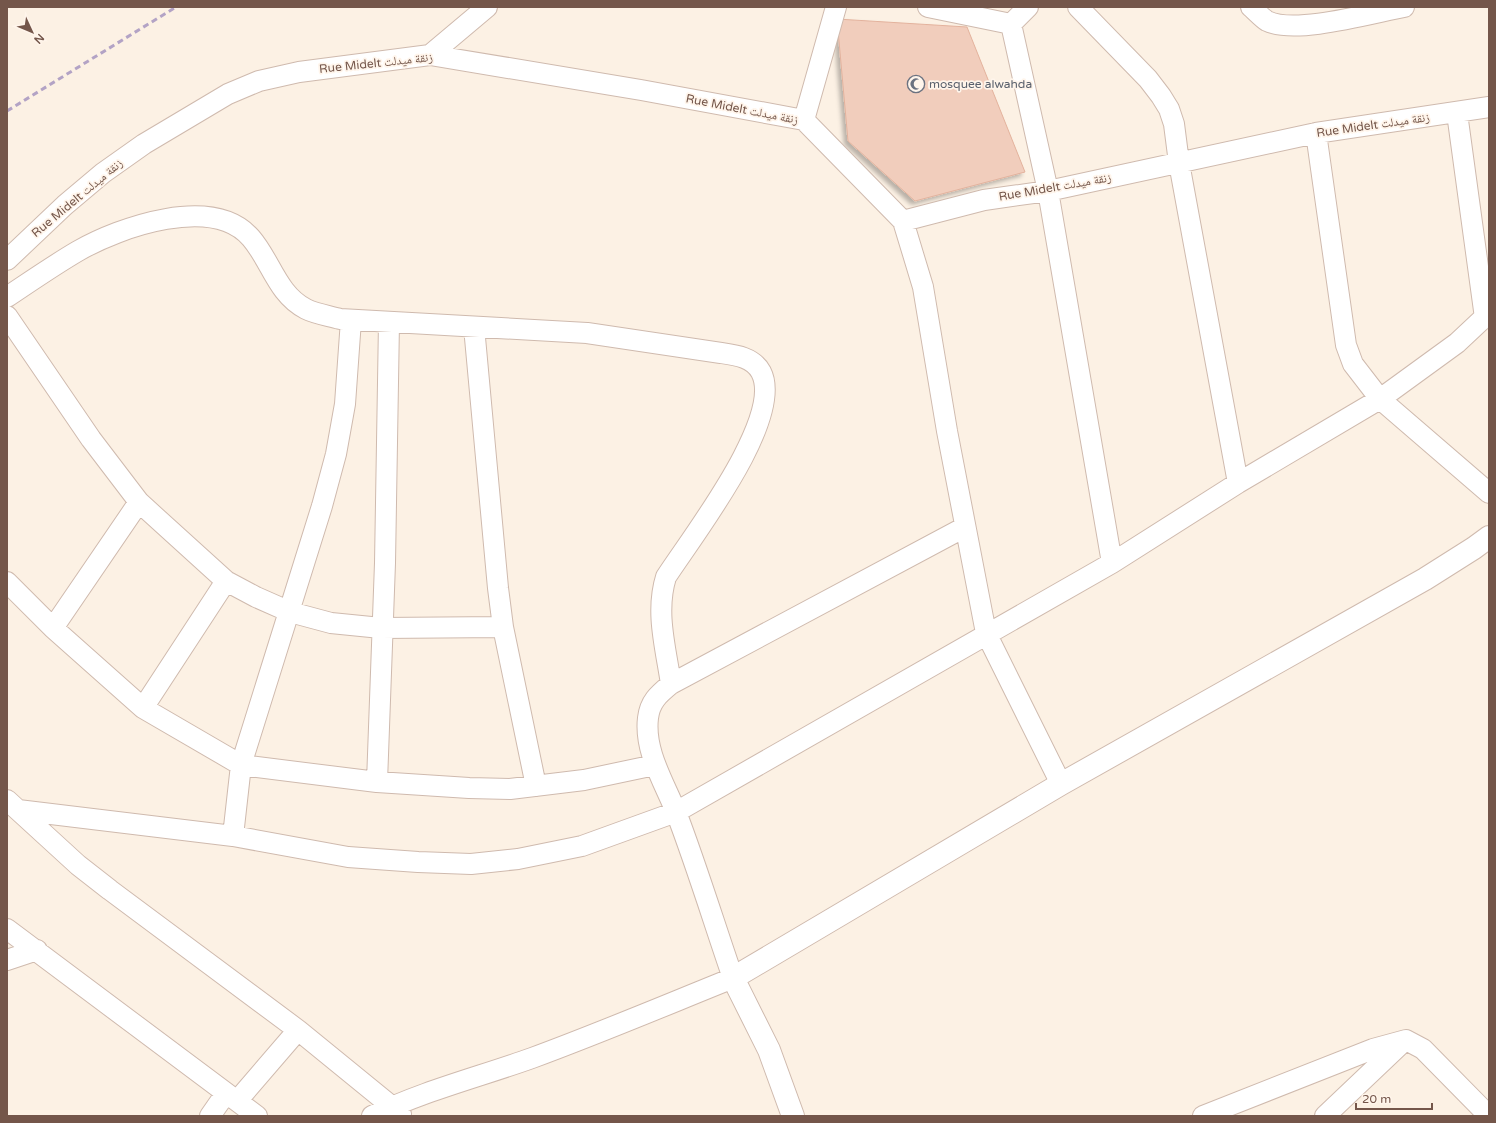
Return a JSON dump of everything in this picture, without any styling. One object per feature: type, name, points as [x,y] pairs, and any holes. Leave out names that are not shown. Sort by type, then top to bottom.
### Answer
[{"type":"street","points":[[430,55],[487,7]]},
{"type":"street","points":[[804,120],[836,7]]},
{"type":"street","points":[[928,7],[1011,24]]},
{"type":"street","points":[[1011,24],[1028,7]]},
{"type":"street","points":[[1078,7],[1148,79],[1169,109],[1174,124],[1179,163],[1238,483]]},
{"type":"street","points":[[1251,7],[1267,21],[1289,26],[1314,25],[1363,11],[1404,7]]},
{"type":"street","points":[[1011,24],[1048,191],[1112,563]]},
{"type":"street","name":"Rue Midelt زنقة ميدلت","points":[[7,260],[65,205],[103,173],[144,144],[228,94],[259,81],[299,72],[430,55],[641,90],[804,120],[903,221],[984,200],[1048,191],[1316,133],[1489,108]]},
{"type":"street","points":[[12,805],[233,836],[348,857],[471,864],[518,859],[582,846],[676,812],[1112,563],[1238,483],[1380,400],[1457,343],[1487,316],[1457,113]]},
{"type":"street","points":[[1316,133],[1346,345],[1353,364],[1380,400],[1489,493]]},
{"type":"street","points":[[7,297],[79,250],[128,229],[172,218],[216,218],[241,229],[251,239],[281,288],[292,299],[306,309],[340,319],[587,333],[741,356],[753,363],[761,371],[765,395],[761,414],[746,452],[727,487],[666,578],[662,593],[660,614],[671,684]]},
{"type":"street","points":[[903,221],[923,287],[965,527],[986,634],[1061,784]]},
{"type":"street","points":[[7,316],[91,439],[139,502],[226,581],[256,598],[290,612],[331,623],[381,628],[503,627]]},
{"type":"street","points":[[233,836],[241,765],[290,612],[336,454],[345,404],[351,320]]},
{"type":"street","points":[[377,782],[381,628],[385,563],[389,322]]},
{"type":"street","points":[[474,326],[498,588],[503,627],[536,786]]},
{"type":"street","points":[[53,628],[139,502]]},
{"type":"street","points":[[793,1116],[769,1050],[733,978],[676,812],[655,766],[648,737],[648,718],[651,703],[657,695],[671,684],[965,527]]},
{"type":"street","points":[[372,1116],[397,1111],[576,1042],[733,978],[1061,784],[1425,578],[1489,537]]},
{"type":"street","points":[[144,708],[226,581]]},
{"type":"street","points":[[7,582],[53,628],[144,708],[241,765],[377,782],[510,789],[584,780],[655,766]]},
{"type":"street","points":[[12,805],[78,865],[298,1030],[397,1111]]},
{"type":"street","points":[[7,929],[37,950],[256,1116]]},
{"type":"street","points":[[7,960],[37,950]]},
{"type":"street","points":[[210,1116],[232,1097],[298,1030]]},
{"type":"street","points":[[1203,1116],[1373,1048],[1406,1040],[1423,1049],[1489,1116]]},
{"type":"street","points":[[1325,1116],[1406,1040]]},
{"type":"building","name":"mosquee alwahda","points":[[837,19],[967,27],[1025,172],[915,201],[848,141]]},
{"type":"railway","points":[[7,111],[176,7]]},
{"type":"place","name":"mosquee alwahda","points":[[916,84]]}]
